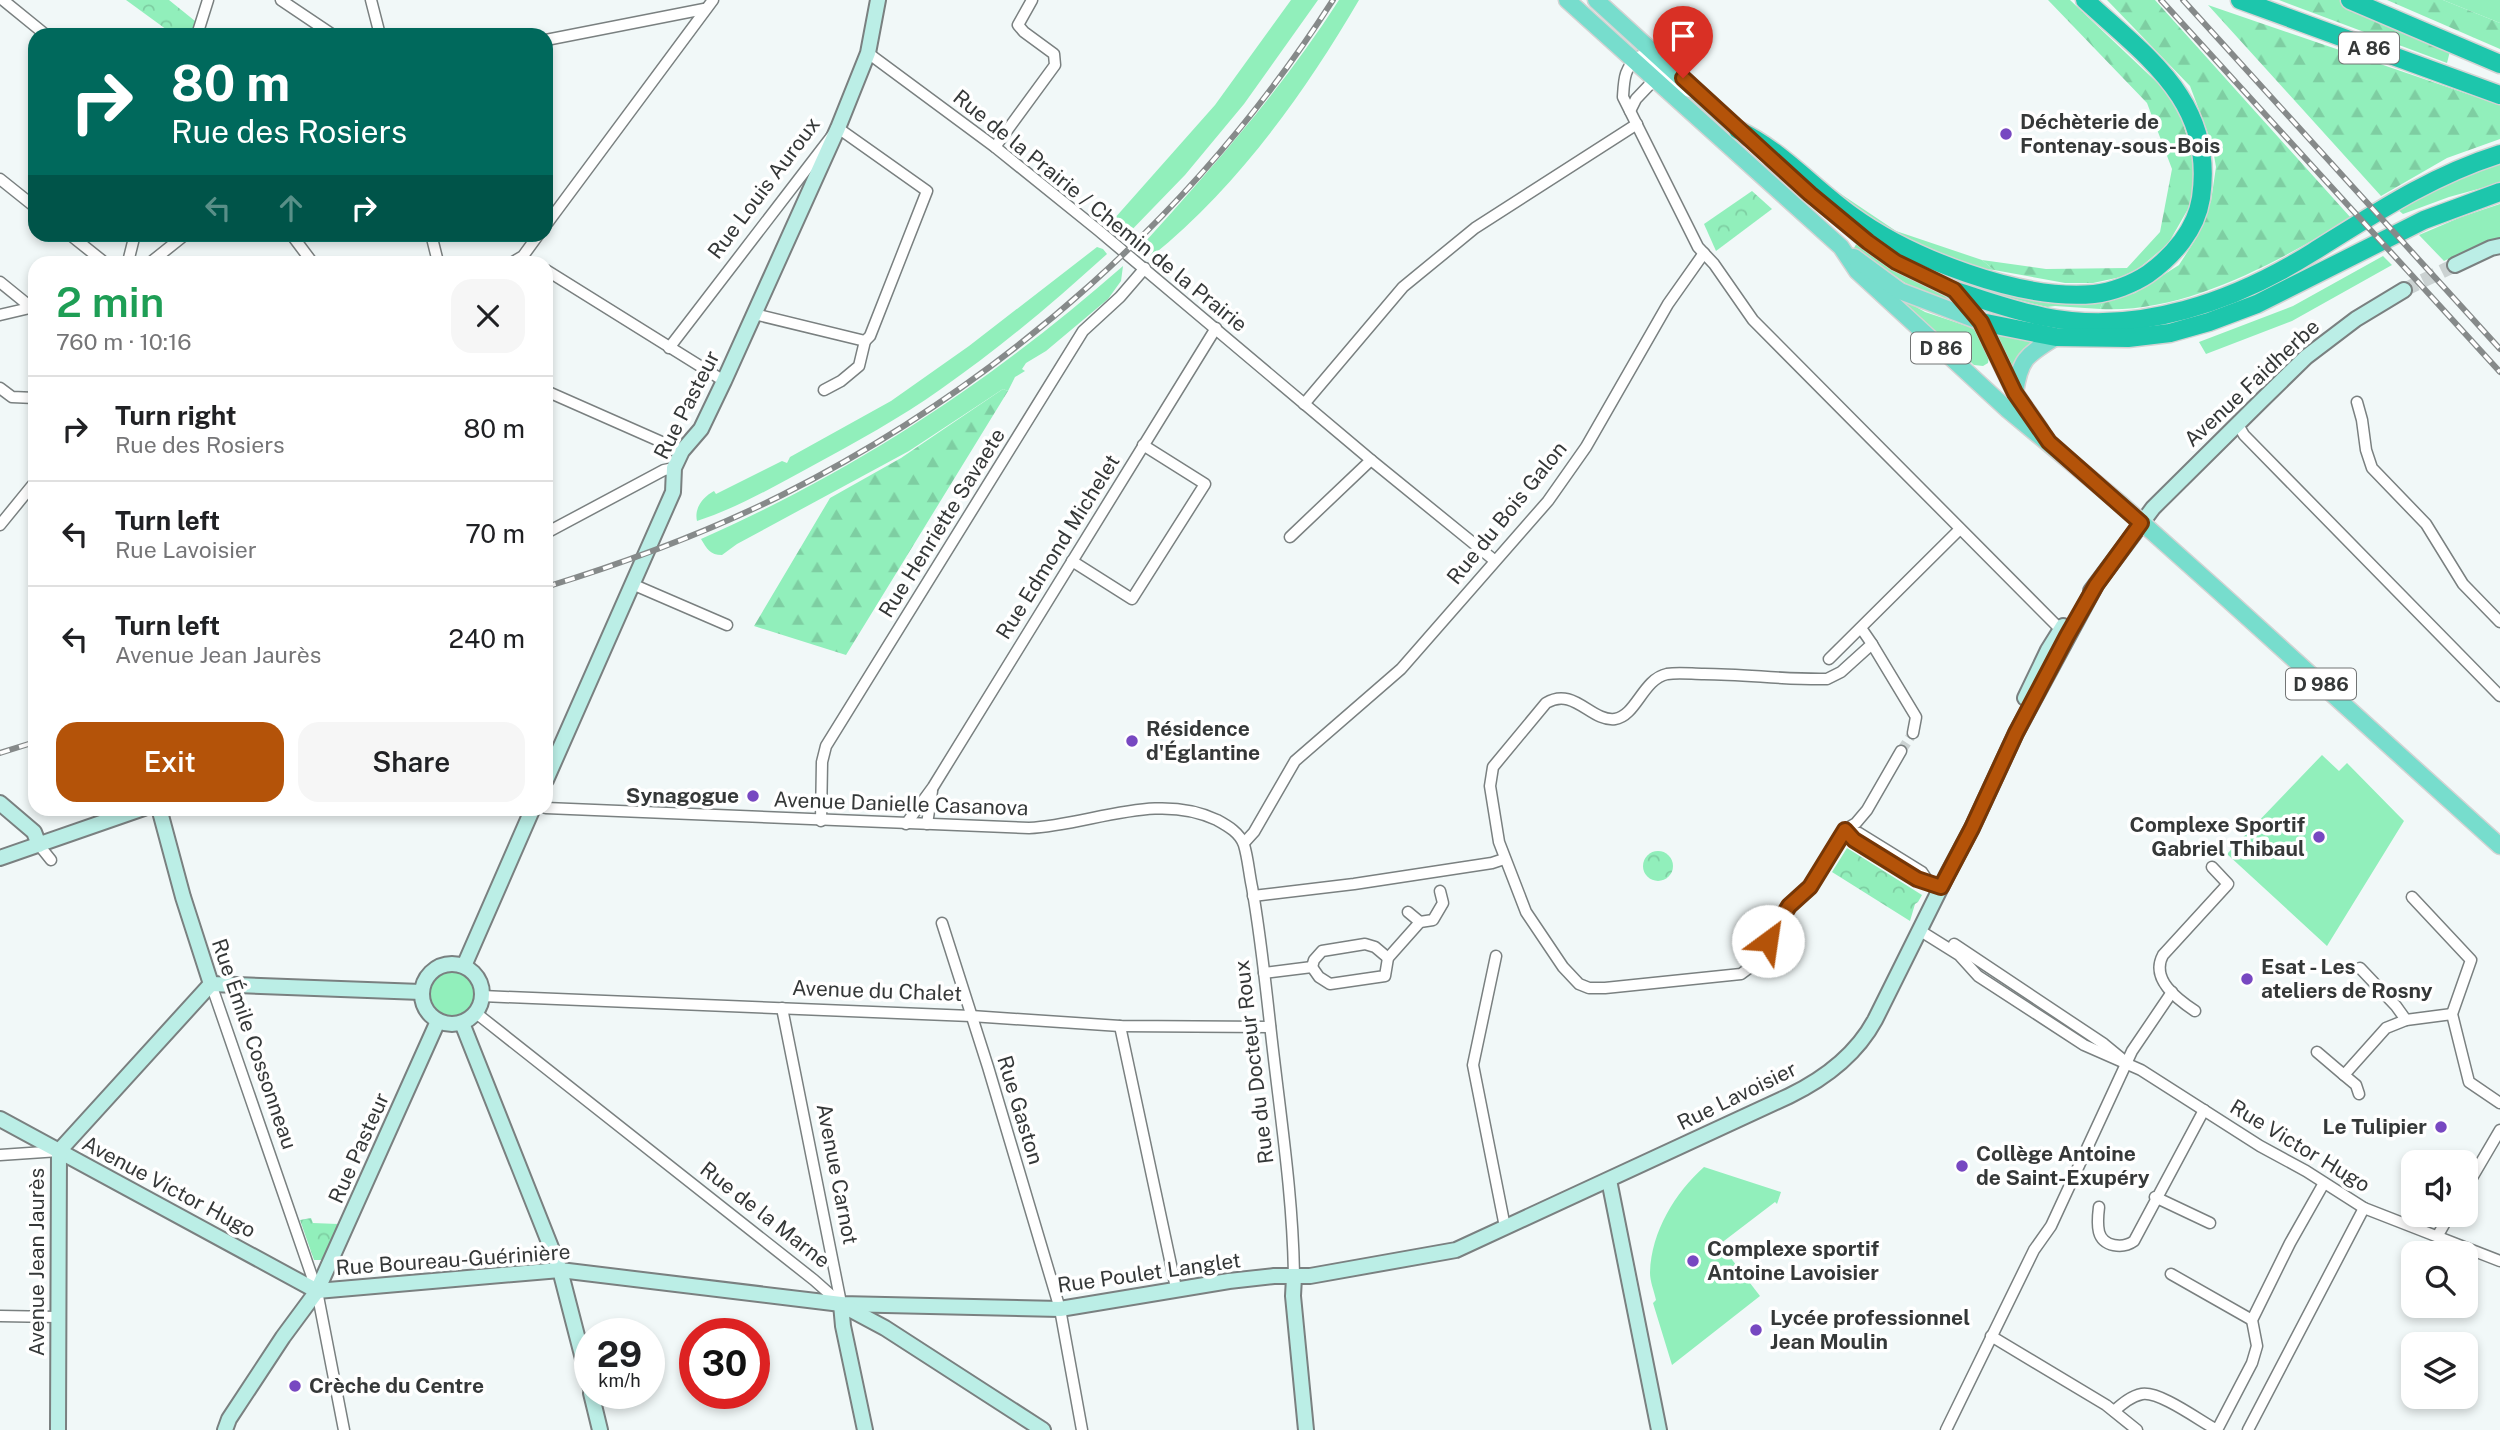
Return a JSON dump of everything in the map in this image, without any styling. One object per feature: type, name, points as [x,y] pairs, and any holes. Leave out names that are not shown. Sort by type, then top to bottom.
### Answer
[{"type":"highway","points":[[1738,130],[1763,142],[1853,217],[1912,251],[1961,271],[2043,291],[2078,295],[2117,289],[2142,278],[2166,261],[2183,241],[2199,209],[2204,176],[2202,151],[2194,120],[2177,91],[2152,63],[2085,0]]},
{"type":"highway","name":"A 86","points":[[2240,0],[2500,95]]},
{"type":"highway","name":"A 86","points":[[2350,0],[2500,64]]},
{"type":"highway","points":[[1954,290],[2046,317],[2090,322],[2119,322],[2203,305],[2276,274],[2424,184],[2464,165],[2500,154]]},
{"type":"highway","points":[[1981,322],[2056,337],[2128,338],[2170,333],[2257,304],[2424,220],[2500,192]]},
{"type":"main road","name":"D 86","points":[[1567,0],[1841,247],[1857,271],[2008,410],[2049,442],[2141,523]]},
{"type":"main road","name":"D 86","points":[[1596,0],[1738,130],[1868,242],[1908,269],[1954,290],[1981,322],[2015,393],[2049,442]]},
{"type":"main road","points":[[1841,247],[1900,291],[1981,322]]},
{"type":"main road","points":[[2015,393],[2018,374],[2028,355],[2056,337]]},
{"type":"main road","points":[[1932,338],[1949,347],[1981,373],[1994,368],[1997,354]]},
{"type":"main road","name":"D 986","points":[[2141,523],[2500,846]]},
{"type":"street","points":[[3,0],[37,28]]},
{"type":"street","points":[[199,28],[208,0]]},
{"type":"street","points":[[281,0],[323,28]]},
{"type":"street","points":[[372,0],[378,28]]},
{"type":"street","points":[[697,0],[704,9]]},
{"type":"street","points":[[553,215],[713,0]]},
{"type":"street","name":"Rue Louis Auroux","points":[[669,348],[838,128],[868,53],[878,0]]},
{"type":"street","points":[[995,147],[1055,65],[1054,54],[1018,25],[1032,0]]},
{"type":"street","points":[[553,39],[704,9]]},
{"type":"street","name":"Rue de la Prairie / Chemin de la Prairie","points":[[868,53],[995,147],[1145,268],[1304,404],[1494,560]]},
{"type":"street","points":[[1703,96],[1684,91],[1646,58],[1640,56],[1624,72],[1623,97],[1698,247],[1714,264],[1746,312],[2064,632]]},
{"type":"street","points":[[1630,111],[1636,99],[1655,79]]},
{"type":"street","points":[[1304,404],[1403,287],[1475,228],[1637,124]]},
{"type":"street","points":[[824,390],[841,381],[859,366],[865,341],[870,336],[927,191],[838,128]]},
{"type":"street","name":"Rue Pasteur","points":[[553,764],[673,492],[674,468],[682,451],[701,429],[838,128]]},
{"type":"street","points":[[0,179],[28,201]]},
{"type":"street","points":[[79,242],[96,256]]},
{"type":"street","points":[[158,256],[176,242]]},
{"type":"street","points":[[523,256],[533,242]]},
{"type":"street","points":[[2455,265],[2500,246]]},
{"type":"street","name":"Rue du Bois Galon","points":[[1244,843],[1254,832],[1295,761],[1401,669],[1548,501],[1586,447],[1668,304],[1704,253]]},
{"type":"street","name":"Rue Henriette Savaete","points":[[821,821],[822,762],[826,746],[1083,331],[1120,297],[1145,268]]},
{"type":"street","points":[[553,274],[724,381]]},
{"type":"street","points":[[0,282],[28,303]]},
{"type":"street","name":"Avenue Faidherbe","points":[[2141,523],[2306,357],[2356,319],[2404,290]]},
{"type":"street","points":[[0,315],[28,308]]},
{"type":"street","points":[[754,314],[865,341]]},
{"type":"street","name":"Rue Edmond Michelet","points":[[906,824],[933,787],[1216,328]]},
{"type":"street","points":[[0,388],[12,397],[28,398]]},
{"type":"street","points":[[553,394],[682,451]]},
{"type":"street","points":[[2357,402],[2368,459],[2377,475],[2426,524],[2463,584],[2500,622]]},
{"type":"street","points":[[2238,423],[2244,435],[2500,696]]},
{"type":"street","points":[[1072,561],[1132,599],[1205,484],[1143,445]]},
{"type":"street","points":[[1290,537],[1371,460]]},
{"type":"street","points":[[553,529],[664,470],[674,468]]},
{"type":"street","points":[[0,525],[28,491]]},
{"type":"street","name":"Rue Lavoisier","points":[[1294,1278],[1450,1252],[1789,1096],[1831,1071],[1868,1033],[1921,927],[1934,884],[1972,828],[2064,632],[2141,523]]},
{"type":"street","points":[[1829,659],[1960,529]]},
{"type":"street","points":[[632,584],[727,625]]},
{"type":"street","points":[[1861,628],[1916,717],[1913,733]]},
{"type":"street","points":[[1872,644],[1841,672],[1827,678],[1666,674],[1651,683],[1623,715],[1614,719],[1606,718],[1567,699],[1551,700],[1496,761],[1491,773],[1491,795],[1504,859],[1526,912],[1569,975],[1584,986],[1605,988],[1734,976],[1748,971],[1763,953],[1789,906],[1810,887],[1848,831],[1867,810],[1901,751]]},
{"type":"street","name":"Rue Edmond Michelet","points":[[927,824],[933,787]]},
{"type":"street","points":[[0,803],[33,832],[38,845],[51,860]]},
{"type":"street","name":"Avenue Danielle Casanova","points":[[553,808],[1042,828],[1078,823],[1126,811],[1155,808],[1208,816],[1235,831],[1244,843]]},
{"type":"street","points":[[0,858],[121,816]]},
{"type":"street","name":"Rue Émile Cossonneau","points":[[161,816],[211,985],[317,1291],[344,1430]]},
{"type":"street","points":[[464,966],[530,816]]},
{"type":"street","points":[[1848,831],[1854,840],[1917,879],[1934,884]]},
{"type":"street","name":"Rue du Docteur Roux","points":[[1244,843],[1264,973],[1291,1209],[1294,1278]]},
{"type":"street","points":[[1253,896],[1354,884],[1504,859]]},
{"type":"street","points":[[2195,1011],[2181,1002],[2162,979],[2159,971],[2160,960],[2228,884],[2212,867]]},
{"type":"street","points":[[1312,967],[1325,982],[1336,984],[1385,976],[1388,958],[1420,922],[1433,920],[1443,902],[1440,891]]},
{"type":"street","points":[[2412,897],[2471,960],[2452,1014],[2469,1082],[2500,1103]]},
{"type":"street","points":[[1408,912],[1420,922]]},
{"type":"street","name":"Rue Gaston","points":[[942,923],[1060,1309],[1082,1430]]},
{"type":"street","name":"Rue Victor Hugo","points":[[1921,927],[1959,955],[1978,976],[2084,1045],[2127,1063],[2364,1208],[2500,1261]]},
{"type":"street","points":[[1312,967],[1322,951],[1365,944],[1376,947],[1388,958]]},
{"type":"street","points":[[1496,956],[1473,1065],[1505,1227]]},
{"type":"street","points":[[454,964],[464,966],[477,978],[482,996],[476,1013],[462,1023],[438,1021],[425,1010],[421,992],[424,983],[436,968],[454,964]]},
{"type":"street","points":[[1264,973],[1312,967]]},
{"type":"street","points":[[2360,968],[2406,1020]]},
{"type":"street","points":[[211,985],[421,992]]},
{"type":"street","name":"Avenue Jean Jaurès","points":[[58,1430],[59,1151],[211,985]]},
{"type":"street","points":[[1946,1430],[2034,1250],[2052,1226],[2132,1051],[2172,992]]},
{"type":"street","name":"Avenue du Chalet","points":[[482,996],[971,1016],[1120,1026],[1270,1027]]},
{"type":"street","name":"Avenue Carnot","points":[[782,1008],[865,1430]]},
{"type":"street","name":"Rue de la Marne","points":[[476,1013],[841,1304],[885,1328],[1043,1430]]},
{"type":"street","points":[[2344,1075],[2386,1028],[2406,1020],[2452,1014]]},
{"type":"street","name":"Rue Pasteur","points":[[225,1430],[229,1419],[283,1337],[317,1291],[438,1021]]},
{"type":"street","points":[[462,1023],[560,1270],[574,1325]]},
{"type":"street","points":[[1120,1026],[1176,1288]]},
{"type":"street","points":[[2317,1052],[2356,1084],[2359,1094]]},
{"type":"street","points":[[2099,1207],[2098,1230],[2102,1239],[2116,1246],[2127,1246],[2134,1241],[2204,1110]]},
{"type":"street","name":"Avenue Victor Hugo","points":[[0,1119],[317,1291]]},
{"type":"street","points":[[2478,1168],[2500,1130]]},
{"type":"street","points":[[0,1155],[59,1151]]},
{"type":"street","points":[[1609,1180],[1659,1430]]},
{"type":"street","points":[[2114,1411],[2126,1400],[2143,1394],[2156,1395],[2217,1430],[2252,1363],[2256,1346],[2252,1320],[2290,1243],[2325,1182]]},
{"type":"street","points":[[2155,1198],[2210,1223]]},
{"type":"street","points":[[2248,1430],[2364,1208]]},
{"type":"street","points":[[2438,1235],[2443,1227]]},
{"type":"street","name":"Rue Boureau-Guérinière","points":[[317,1291],[560,1270],[841,1304]]},
{"type":"street","points":[[2171,1274],[2252,1320]]},
{"type":"street","name":"Rue Poulet Langlet","points":[[841,1304],[1060,1309],[1176,1288],[1274,1276],[1294,1278]]},
{"type":"street","points":[[1294,1278],[1293,1296],[1306,1430]]},
{"type":"street","points":[[0,1316],[57,1317]]},
{"type":"street","points":[[1992,1336],[2114,1411],[2137,1430]]},
{"type":"street","points":[[595,1409],[600,1430]]},
{"type":"green space","points":[[126,0],[169,0],[195,21],[193,28],[164,28]]},
{"type":"green space","points":[[1291,0],[1318,0],[1244,104],[1185,175],[1122,240],[1114,229],[1114,219],[1215,105]]},
{"type":"green space","points":[[1339,0],[1359,0],[1315,70],[1267,137],[1183,229],[1152,256],[1137,251],[1217,160],[1293,67]]},
{"type":"green space","points":[[2048,0],[2070,0],[2164,89],[2180,114],[2193,156],[2195,187],[2188,209],[2168,244],[2138,269],[2121,277],[2093,283],[2065,283],[1994,270],[1982,260],[2046,269],[2127,268],[2160,232],[2172,169],[2147,103]]},
{"type":"green space","points":[[2107,0],[2155,0],[2351,218],[2263,267],[2198,294],[2133,308],[2100,309],[2103,301],[2135,293],[2179,265],[2195,240],[2211,201],[2216,167],[2212,144],[2190,86]]},
{"type":"green space","points":[[2279,0],[2343,0],[2450,51],[2447,63]]},
{"type":"green space","points":[[2387,0],[2443,0],[2500,23],[2500,49]]},
{"type":"green space","points":[[2443,0],[2500,0],[2500,23]]},
{"type":"green space","points":[[2208,5],[2500,105],[2500,139],[2447,158],[2381,196]]},
{"type":"green space","points":[[2500,164],[2500,183],[2449,197],[2403,214],[2397,209],[2447,183]]},
{"type":"green space","points":[[1820,180],[1896,231],[1982,260],[1994,270],[1964,267],[1861,217]]},
{"type":"green space","points":[[1752,191],[1772,209],[1716,251],[1704,224]]},
{"type":"green space","points":[[2500,204],[2500,239],[2480,244],[2444,261],[2419,235],[2461,217]]},
{"type":"green space","points":[[1858,241],[1946,294],[1956,304],[1914,289],[1854,248]]},
{"type":"green space","points":[[1097,247],[1107,254],[1005,341],[925,400],[770,489],[697,521],[698,507],[710,493],[714,491],[716,494],[782,461],[787,463],[790,457],[891,401],[969,346]]},
{"type":"green space","points":[[2383,256],[2392,265],[2292,321],[2206,354],[2199,342],[2293,306]]},
{"type":"green space","points":[[1923,264],[2103,301],[2100,309],[2047,307],[1999,295],[1937,272]]},
{"type":"green space","points":[[1123,266],[1121,281],[1108,299],[1046,351],[1026,363],[1022,369],[1025,371],[1015,377],[1008,391],[1003,389],[909,451],[737,544],[722,555],[712,553],[705,546],[701,539],[815,483],[922,419],[1024,347]]},
{"type":"green space","points":[[1895,295],[1925,312],[1976,329],[1989,355],[1988,363],[1983,366],[1974,365],[1946,339],[1929,331]]},
{"type":"green space","points":[[1994,335],[2035,342],[2012,372]]},
{"type":"green space","points":[[1003,389],[1008,391],[846,655],[754,626],[830,498],[901,458]]},
{"type":"green space","name":"Complexe Sportif Gabriel Thibaul","points":[[2322,755],[2339,771],[2347,763],[2404,821],[2327,946],[2227,854]]},
{"type":"green space","points":[[1847,848],[1922,895],[1915,904],[1910,921],[1832,872]]},
{"type":"green space","points":[[1658,851],[1669,855],[1673,866],[1669,877],[1658,881],[1647,877],[1643,866],[1647,855]]},
{"type":"green space","points":[[451,971],[467,978],[474,994],[467,1010],[451,1017],[435,1010],[428,994],[435,978]]},
{"type":"green space","name":"Complexe sportif Antoine Lavoisier","points":[[1704,1167],[1781,1192],[1777,1204],[1775,1202],[1720,1244],[1760,1296],[1672,1365],[1653,1303],[1656,1300],[1650,1276],[1651,1258],[1666,1214],[1683,1189]]},
{"type":"green space","points":[[311,1218],[313,1223],[338,1224],[322,1260],[314,1260],[300,1220]]},
{"type":"tunnel","points":[[2404,290],[2455,265]]},
{"type":"tunnel","points":[[1901,751],[1913,733]]},
{"type":"railway","points":[[553,585],[666,546],[782,495],[864,450],[944,400],[1019,344],[1091,284],[1158,220],[1221,150],[1280,77],[1333,0]]},
{"type":"railway","points":[[2161,0],[2500,372]]},
{"type":"railway","points":[[2183,0],[2500,349]]},
{"type":"railway","points":[[0,753],[28,744]]},
{"type":"place","name":"Déchèterie de Fontenay-sous-Bois","points":[[2006,134]]},
{"type":"place","name":"Résidence d'Églantine","points":[[1132,741]]},
{"type":"place","name":"Synagogue","points":[[753,796]]},
{"type":"place","name":"Complexe Sportif Gabriel Thibaul","points":[[2319,837]]},
{"type":"place","name":"Esat - Les ateliers de Rosny","points":[[2247,979]]},
{"type":"place","name":"Le Tulipier","points":[[2441,1127]]},
{"type":"place","name":"Collège Antoine de Saint-Exupéry","points":[[1962,1166]]},
{"type":"place","name":"Complexe sportif Antoine Lavoisier","points":[[1693,1261]]},
{"type":"place","name":"Lycée professionnel Jean Moulin","points":[[1756,1330]]},
{"type":"place","name":"Crèche du Centre","points":[[295,1386]]},
{"type":"route","points":[[1683,78],[1810,194],[1868,242],[1896,262],[1954,290],[1981,322],[2015,393],[2049,442],[2141,523],[2096,585],[2067,636],[1941,887],[1917,879],[1854,840],[1850,832],[1845,830],[1810,887],[1789,906],[1768,941]]}]
